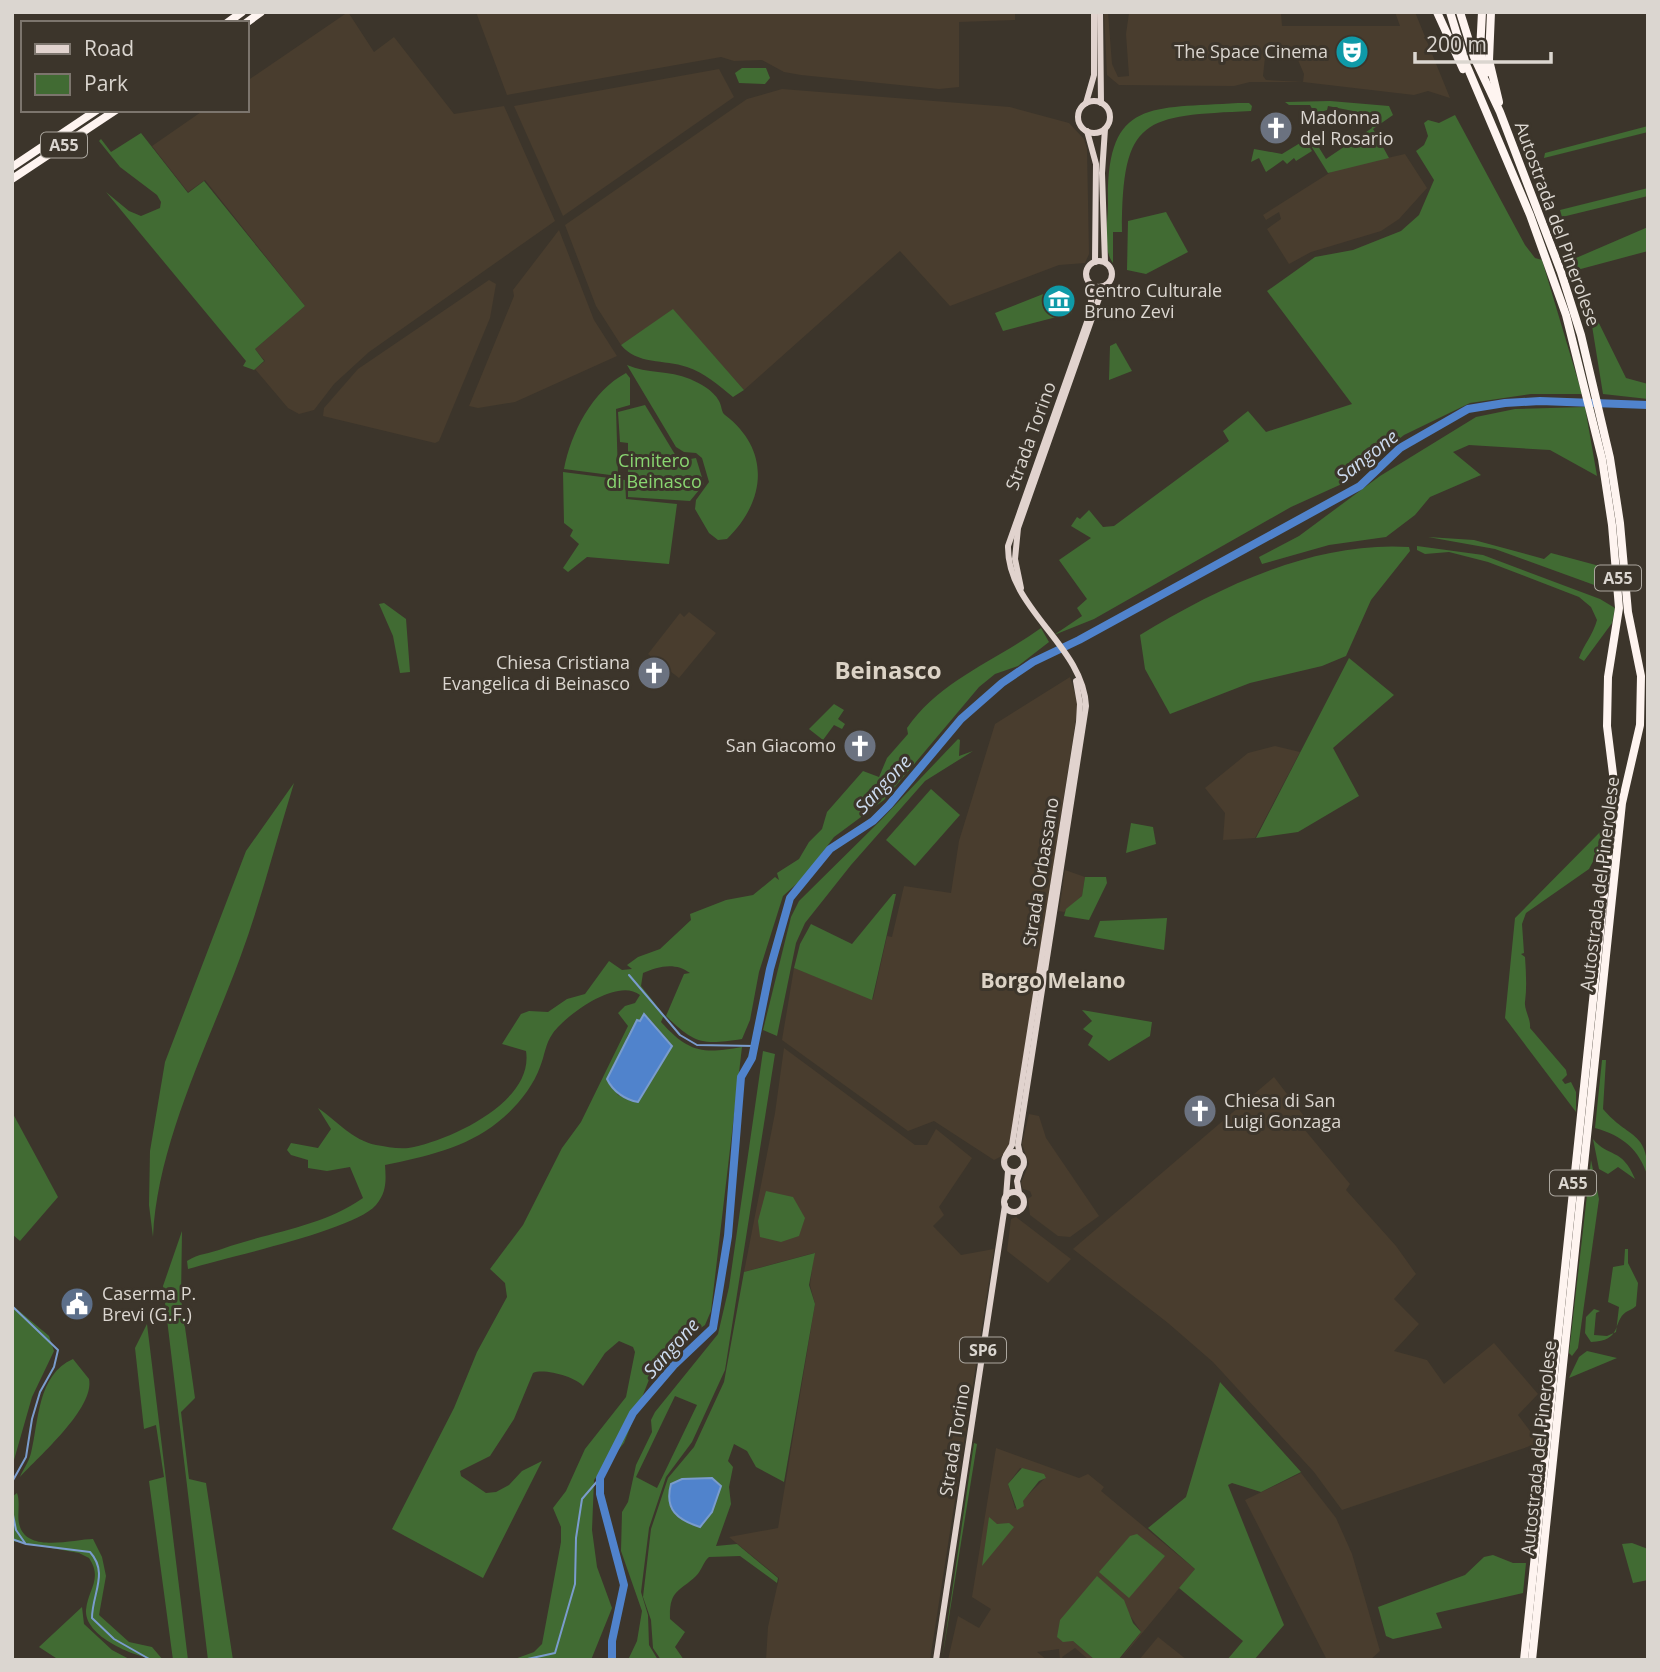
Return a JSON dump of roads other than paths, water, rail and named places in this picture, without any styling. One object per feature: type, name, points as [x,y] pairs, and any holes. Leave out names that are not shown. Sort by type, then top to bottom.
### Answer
[{"type":"highway","points":[[1437,12],[1500,144]]},
{"type":"highway","name":"Autostrada del Pinerolese","points":[[1450,12],[1466,64],[1556,286],[1581,369],[1606,459],[1619,608],[1608,677],[1608,726],[1615,790],[1524,1660]]},
{"type":"highway","name":"Autostrada del Pinerolese","points":[[1460,12],[1474,57],[1500,112],[1561,272],[1586,356],[1620,523],[1628,612],[1641,668],[1640,725],[1622,803],[1532,1660]]},
{"type":"highway","points":[[1482,12],[1481,57],[1500,112]]},
{"type":"highway","points":[[1491,12],[1489,60],[1500,112]]},
{"type":"highway","name":"A55","points":[[12,167],[94,112]]},
{"type":"highway","name":"A55","points":[[12,180],[113,112]]},
{"type":"main road","points":[[1094,12],[1094,75],[1079,117],[1087,131],[1096,164],[1095,262]]},
{"type":"main road","points":[[1100,12],[1101,103],[1110,114],[1105,129],[1102,162],[1105,262],[1112,275],[1103,287],[1094,286],[1086,275],[1088,267],[1095,262],[1105,262]]},
{"type":"main road","points":[[1086,103],[1101,103]]},
{"type":"main road","points":[[1087,131],[1097,133],[1105,129]]},
{"type":"main road","name":"Strada Torino","points":[[1073,670],[1009,569],[1010,536],[1084,330],[1094,286]]},
{"type":"main road","name":"Strada Torino","points":[[1024,594],[1016,567],[1018,528],[1103,287]]},
{"type":"main road","name":"Strada Orbassano","points":[[1020,1154],[1018,1144],[1085,712],[1084,692],[1073,670]]},
{"type":"main road","name":"Strada Orbassano","points":[[1006,1155],[1012,1144],[1079,722],[1080,704],[1073,670]]},
{"type":"main road","points":[[1003,1224],[1013,1212],[1024,1205],[1017,1181],[1024,1163],[1020,1154],[1014,1152],[1006,1155],[1003,1164],[1008,1171],[1005,1201],[1013,1212]]},
{"type":"main road","points":[[1008,1171],[1021,1169]]},
{"type":"main road","points":[[1005,1201],[1012,1192],[1019,1194]]},
{"type":"main road","name":"Strada Torino","points":[[936,1660],[1005,1201]]},
{"type":"water","points":[[644,1014],[672,1046],[638,1102],[620,1095],[607,1079],[637,1020],[640,1021]]},
{"type":"water","points":[[712,1478],[721,1486],[712,1512],[700,1527],[679,1517],[669,1501],[671,1484],[682,1479]]},
{"type":"waterway","name":"Sangone","points":[[612,1660],[612,1641],[624,1585],[600,1494],[600,1478],[633,1413],[675,1364],[713,1328],[728,1236],[741,1077],[752,1058],[770,969],[790,898],[830,849],[873,821],[961,719],[1002,683],[1033,662],[1079,640],[1360,486],[1400,448],[1468,409],[1540,401],[1648,405]]},
{"type":"waterway","points":[[629,975],[680,1035],[697,1045],[755,1046]]},
{"type":"waterway","points":[[12,1306],[58,1350],[54,1367],[40,1392],[32,1419],[26,1457],[12,1482]]},
{"type":"waterway","points":[[523,1660],[555,1653],[575,1584],[576,1538],[582,1499],[600,1478]]},
{"type":"waterway","points":[[12,1510],[16,1530],[25,1543]]},
{"type":"waterway","points":[[12,1539],[26,1544],[90,1552],[96,1560],[99,1576],[92,1618],[114,1639],[151,1660]]},
{"type":"place","name":"The Space Cinema","points":[[1352,52]]},
{"type":"place","name":"Madonna del Rosario","points":[[1276,128]]},
{"type":"place","name":"Centro Culturale Bruno Zevi","points":[[1059,301]]},
{"type":"place","name":"Chiesa Cristiana Evangelica di Beinasco","points":[[654,673]]},
{"type":"place","name":"San Giacomo","points":[[860,746]]},
{"type":"place","name":"Chiesa di San Luigi Gonzaga","points":[[1200,1111]]},
{"type":"place","name":"Caserma P. Brevi (G.F.)","points":[[77,1304]]},
{"type":"district","name":"Beinasco","points":[[888,671]]},
{"type":"district","name":"Borgo Melano","points":[[1053,981]]},
{"type":"park label","name":"Cimitero di Beinasco","points":[[654,471]]}]
